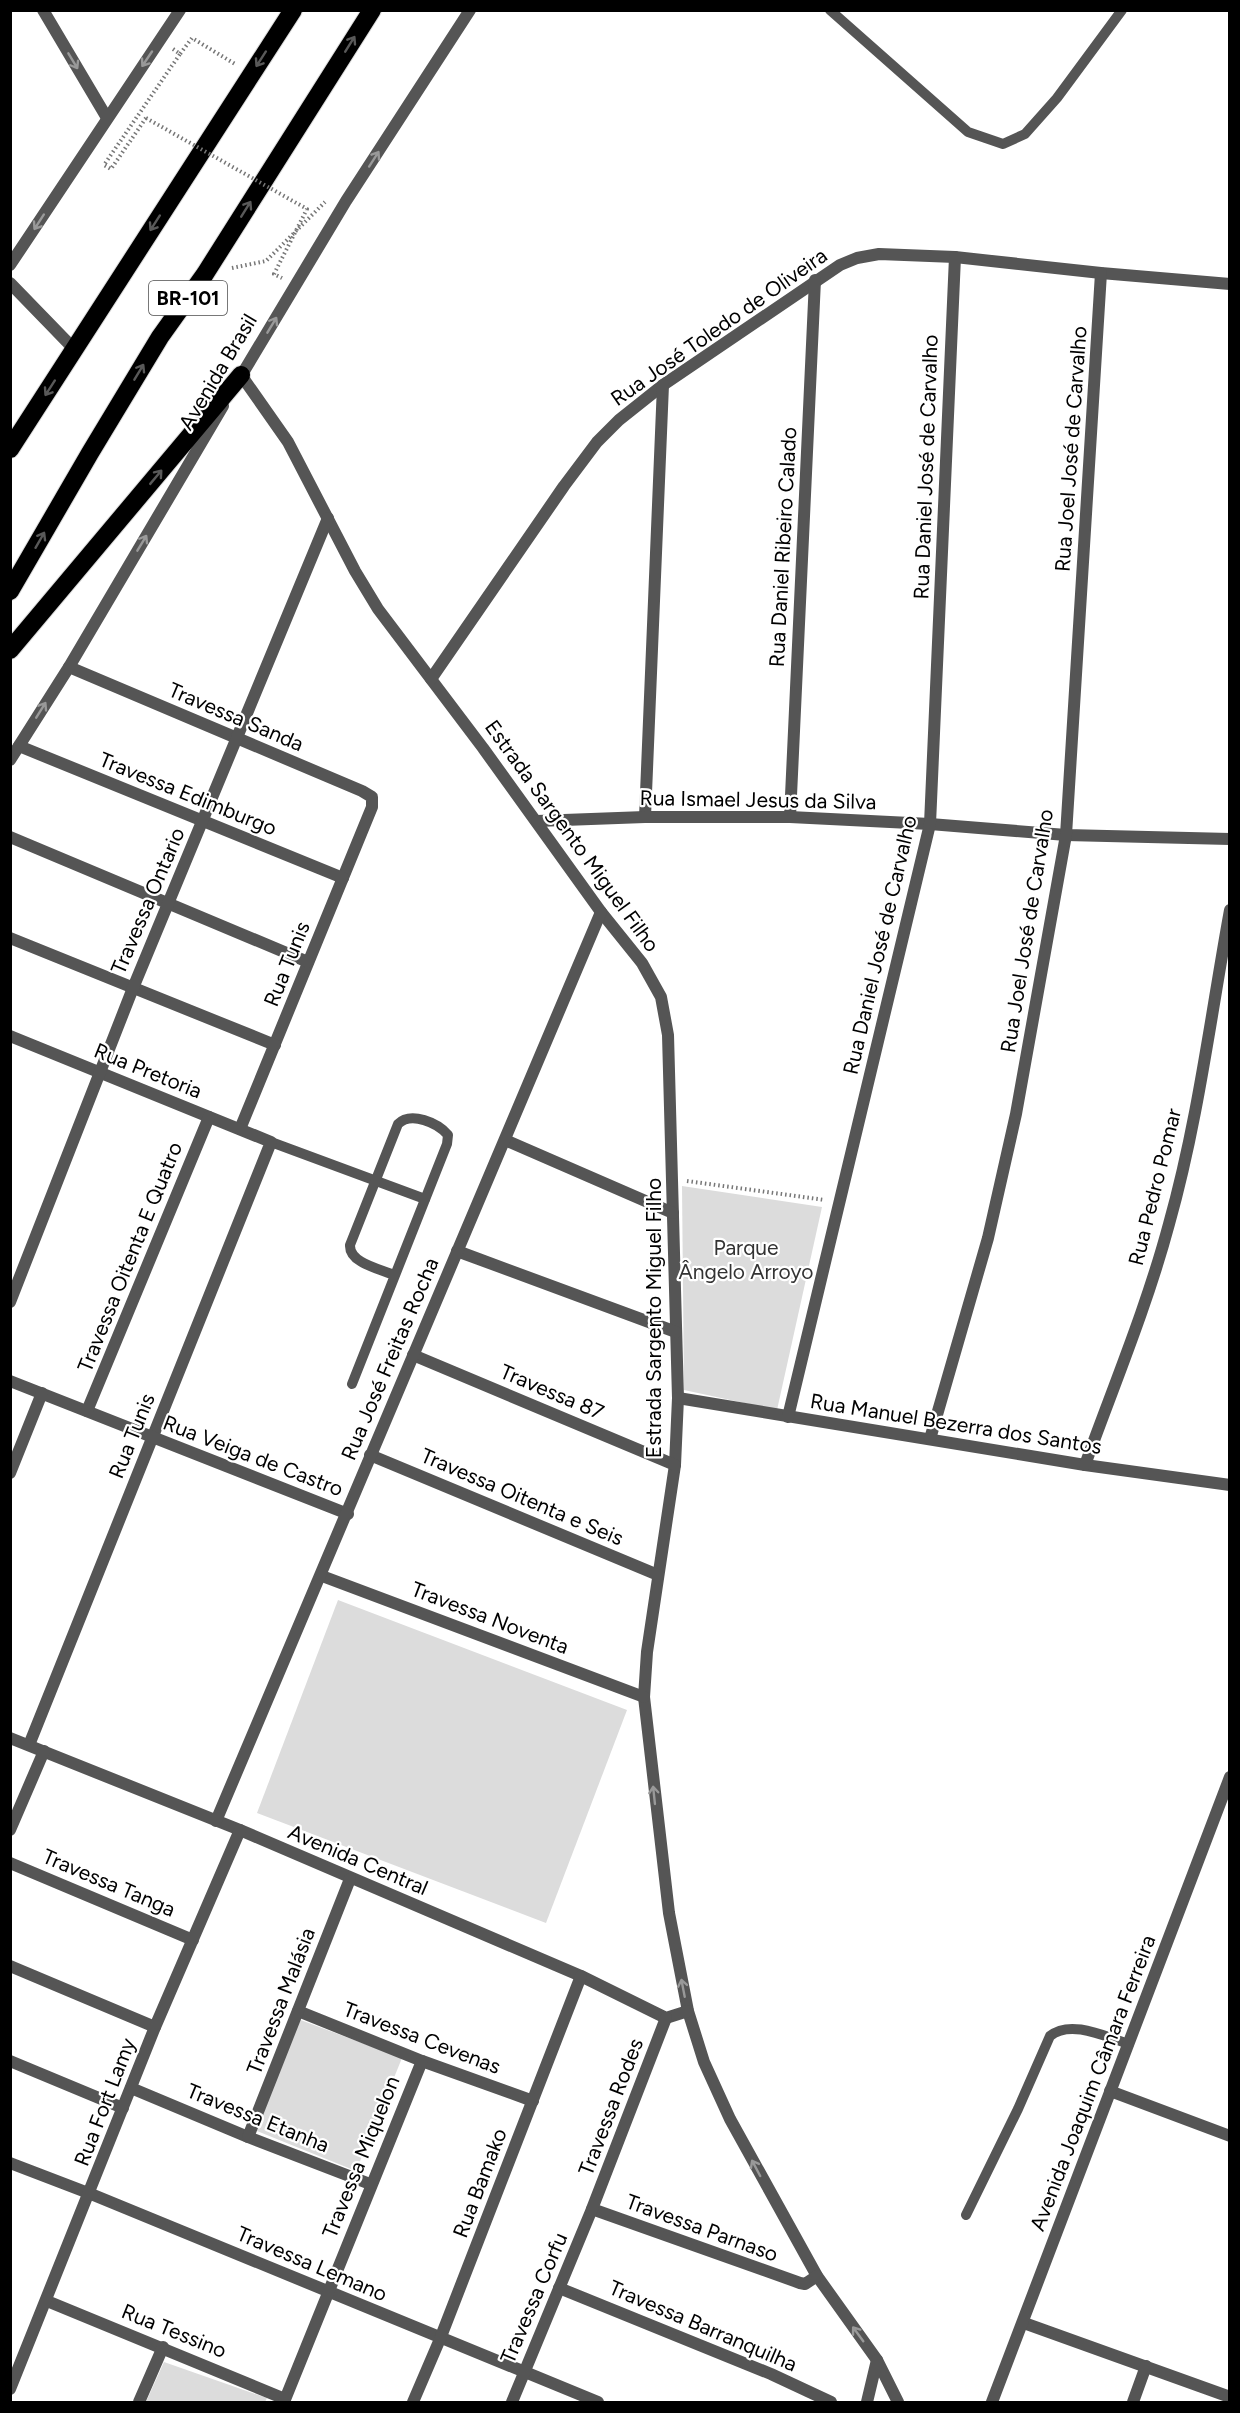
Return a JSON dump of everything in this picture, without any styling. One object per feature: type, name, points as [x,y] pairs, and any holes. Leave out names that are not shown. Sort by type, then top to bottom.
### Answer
[{"type":"highway","name":"BR-101","points":[[10,450],[293,10]]},
{"type":"highway","name":"BR-101","points":[[10,591],[154,347],[205,274],[372,10]]},
{"type":"highway","points":[[10,650],[241,375]]},
{"type":"street","points":[[43,10],[107,118]]},
{"type":"street","points":[[10,265],[180,10]]},
{"type":"street","name":"Avenida Brasil","points":[[10,760],[69,667],[346,201],[470,10]]},
{"type":"street","name":"Rua José Toledo de Oliveira","points":[[431,679],[597,442],[619,420],[663,385],[840,265],[857,258],[879,254],[955,257],[1230,284]]},
{"type":"street","name":"Rua Daniel José de Carvalho","points":[[788,1418],[930,824],[955,257]]},
{"type":"street","name":"Rua Joel José de Carvalho","points":[[930,1440],[988,1238],[1016,1114],[1066,835],[1101,273]]},
{"type":"street","name":"Rua Daniel Ribeiro Calado","points":[[790,817],[815,280]]},
{"type":"street","points":[[10,283],[75,350]]},
{"type":"street","name":"Estrada Sargento Miguel Filho","points":[[241,375],[288,442],[378,609],[537,821],[601,912],[642,963],[661,997],[668,1035],[678,1398],[675,1465],[647,1652],[644,1697],[669,1913],[688,2011],[704,2062],[730,2119],[817,2276],[877,2360],[898,2403]]},
{"type":"street","points":[[645,817],[663,385]]},
{"type":"street","name":"Travessa Ontario","points":[[10,1302],[133,988],[328,518]]},
{"type":"street","name":"Travessa Sanda","points":[[69,667],[362,791],[372,798],[369,814]]},
{"type":"street","name":"Travessa Edimburgo","points":[[19,746],[343,878]]},
{"type":"street","name":"Rua Tunis","points":[[240,1129],[369,814]]},
{"type":"street","name":"Rua Ismael Jesus da Silva","points":[[537,821],[645,817],[790,817],[930,824],[1066,835],[1230,839]]},
{"type":"street","points":[[10,837],[308,962]]},
{"type":"street","name":"Rua Pedro Pomar","points":[[1085,1465],[1145,1301],[1169,1225],[1186,1157],[1230,910]]},
{"type":"street","name":"Rua José Freitas Rocha","points":[[216,1821],[348,1514],[370,1455],[601,912]]},
{"type":"street","points":[[10,938],[275,1045]]},
{"type":"street","name":"Rua Pretoria","points":[[10,1036],[271,1142]]},
{"type":"street","name":"Travessa Oitenta E Quatro","points":[[87,1411],[209,1117]]},
{"type":"street","points":[[505,1140],[673,1213]]},
{"type":"street","name":"Rua Tunis","points":[[29,1745],[271,1142]]},
{"type":"street","points":[[457,1251],[676,1332]]},
{"type":"street","name":"Travessa 87","points":[[413,1355],[675,1465]]},
{"type":"street","name":"Rua Veiga de Castro","points":[[10,1381],[348,1514]]},
{"type":"street","points":[[10,1473],[42,1393]]},
{"type":"street","name":"Rua Manuel Bezerra dos Santos","points":[[678,1398],[788,1418],[1085,1465],[1230,1485]]},
{"type":"street","name":"Travessa Oitenta e Seis","points":[[370,1455],[658,1575]]},
{"type":"street","name":"Travessa Noventa","points":[[322,1575],[644,1697]]},
{"type":"street","name":"Avenida Central","points":[[10,1738],[240,1830],[581,1977],[666,2018]]},
{"type":"street","points":[[10,1830],[44,1751]]},
{"type":"street","name":"Avenida Joaquim Câmara Ferreira","points":[[992,2403],[1230,1777]]},
{"type":"street","name":"Rua Fort Lamy","points":[[10,2389],[91,2194],[131,2088],[240,1830]]},
{"type":"street","name":"Travessa Tanga","points":[[10,1863],[193,1940]]},
{"type":"street","name":"Travessa Malásia","points":[[248,2137],[350,1879]]},
{"type":"street","points":[[10,1966],[156,2028]]},
{"type":"street","name":"Rua Bamako","points":[[413,2403],[581,1977]]},
{"type":"street","name":"Travessa Cevenas","points":[[298,2011],[532,2102]]},
{"type":"street","points":[[666,2018],[688,2011]]},
{"type":"street","name":"Travessa Rodes","points":[[592,2209],[666,2018]]},
{"type":"street","points":[[10,2061],[123,2108]]},
{"type":"street","name":"Travessa Miquelon","points":[[285,2401],[370,2184],[422,2061]]},
{"type":"street","name":"Travessa Etanha","points":[[131,2088],[248,2137],[370,2184]]},
{"type":"street","points":[[1110,2091],[1230,2136]]},
{"type":"street","name":"Travessa Lemano","points":[[10,2163],[330,2291],[440,2339],[598,2403]]},
{"type":"street","name":"Travessa Parnaso","points":[[592,2209],[800,2283],[805,2284],[817,2276]]},
{"type":"street","name":"Travessa Corfu","points":[[512,2403],[592,2209]]},
{"type":"street","name":"Travessa Barranquilha","points":[[559,2288],[771,2374],[831,2403]]},
{"type":"street","name":"Rua Tessino","points":[[47,2301],[163,2347],[285,2401]]},
{"type":"street","points":[[1024,2323],[1230,2397]]},
{"type":"street","points":[[139,2403],[163,2347]]},
{"type":"street","points":[[867,2403],[877,2360]]},
{"type":"street","points":[[1133,2403],[1146,2366]]},
{"type":"lane","points":[[830,10],[968,132],[1003,144],[1025,134],[1057,98],[1122,10]]},
{"type":"lane","points":[[352,1383],[447,1144],[448,1135],[436,1125],[414,1118],[403,1119],[395,1131],[375,1179],[350,1251],[355,1258],[394,1275]]},
{"type":"lane","points":[[271,1142],[425,1199]]},
{"type":"lane","points":[[966,2215],[1018,2109],[1050,2036],[1065,2028],[1080,2029],[1129,2044]]},
{"type":"path","points":[[250,75],[192,38],[104,165],[111,168],[146,118],[307,209],[274,274],[282,278]]},
{"type":"path","points":[[161,39],[180,54]]},
{"type":"path","points":[[205,274],[266,261],[332,195],[346,201]]},
{"type":"path","points":[[672,1179],[840,1202]]},
{"type":"green space","name":"Parque Ângelo Arroyo","points":[[682,1186],[822,1207],[777,1410],[684,1390]]},
{"type":"green space","points":[[338,1600],[627,1710],[546,1923],[257,1813]]},
{"type":"green space","points":[[298,2019],[402,2058],[356,2171],[257,2131]]},
{"type":"green space","points":[[164,2362],[267,2398],[265,2402],[146,2402]]}]
